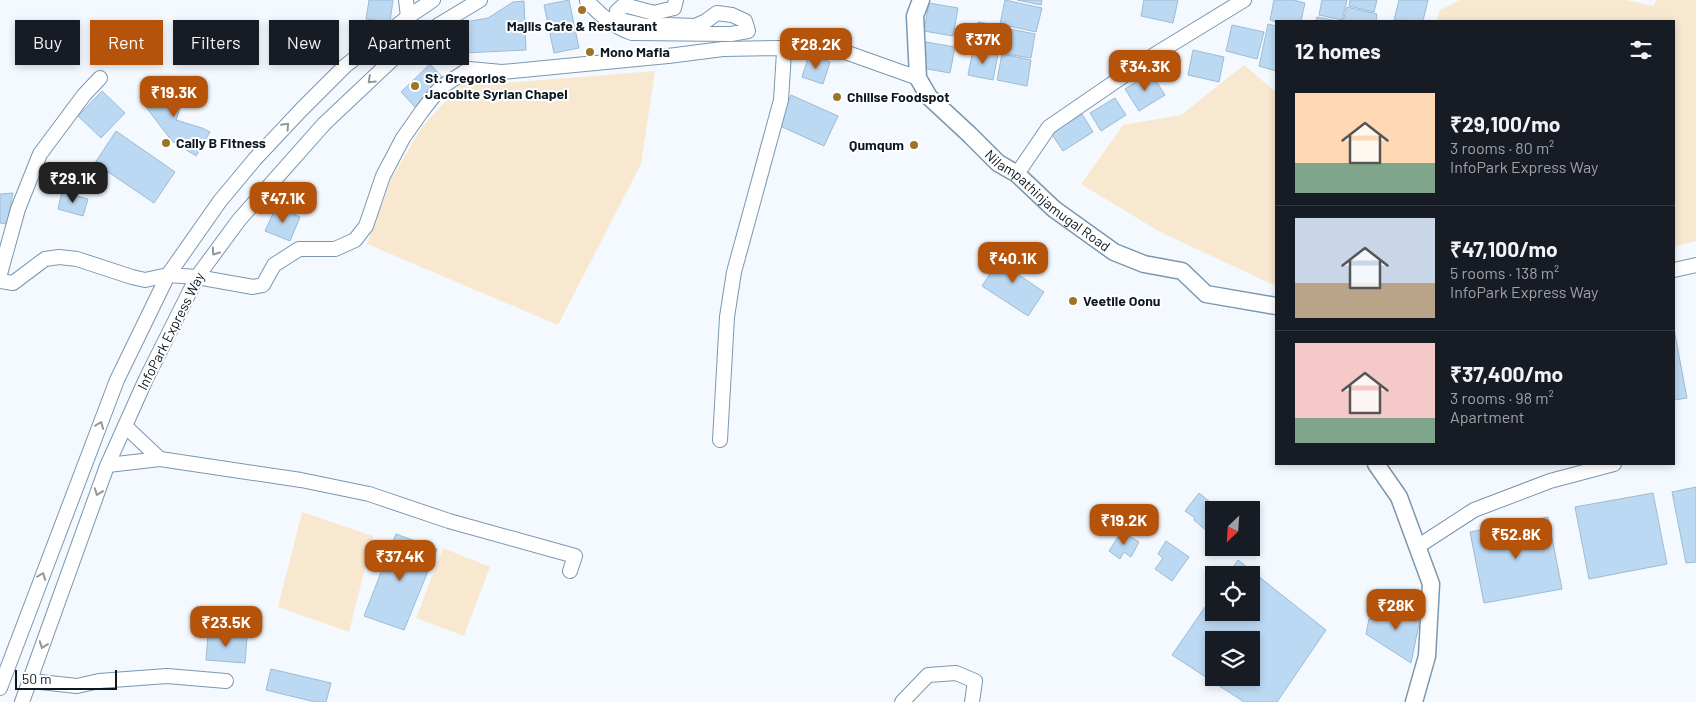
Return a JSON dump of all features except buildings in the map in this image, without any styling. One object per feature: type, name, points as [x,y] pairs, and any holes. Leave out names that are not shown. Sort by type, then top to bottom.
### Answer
[{"type":"street","points":[[406,0],[408,17]]},
{"type":"street","name":"InfoPark Express Way","points":[[0,688],[117,380],[168,275],[215,208],[255,160],[345,66],[433,0]]},
{"type":"street","name":"InfoPark Express Way","points":[[22,702],[108,465],[146,379],[197,277],[239,220],[324,124],[412,41],[480,0]]},
{"type":"street","points":[[588,0],[596,11],[618,28],[632,33],[731,34],[748,31],[745,21],[732,15],[717,14],[695,26],[646,26],[621,20],[617,11],[624,5],[654,13],[674,8],[676,0]]},
{"type":"street","name":"Nilampathinjamugal Road","points":[[921,0],[915,16],[918,78],[929,97],[998,163],[1017,174],[1054,209],[1114,252],[1144,264],[1182,271],[1206,294],[1275,306]]},
{"type":"street","points":[[1017,174],[1048,127],[1237,1]]},
{"type":"street","points":[[708,34],[712,51]]},
{"type":"street","points":[[784,52],[814,41],[918,78]]},
{"type":"street","points":[[0,282],[13,283],[45,259],[59,256],[145,280],[168,275],[197,277],[253,287],[263,285],[274,265],[298,249],[335,249],[355,240],[366,226],[383,176],[403,138],[440,88],[468,69],[502,72],[712,51],[780,48],[784,52]]},
{"type":"street","points":[[720,440],[727,317],[734,272],[781,100],[784,52]]},
{"type":"street","points":[[0,274],[18,209],[40,154],[84,95],[100,78]]},
{"type":"street","points":[[1675,270],[1696,264]]},
{"type":"street","points":[[125,426],[160,459]]},
{"type":"street","points":[[108,465],[160,459],[301,480],[369,494],[449,521],[575,556],[570,571]]},
{"type":"street","points":[[1377,465],[1399,497],[1432,584],[1427,656],[1414,702]]},
{"type":"street","points":[[1417,547],[1474,510],[1550,480],[1610,465]]},
{"type":"street","points":[[902,702],[928,676],[956,673],[975,681],[972,702]]},
{"type":"street","points":[[31,681],[77,686],[99,681],[167,676],[226,681]]},
{"type":"shaded area","points":[[1460,0],[1626,0],[1654,6],[1656,0],[1696,0],[1696,241],[1675,247],[1675,20],[1436,20],[1440,10]]},
{"type":"shaded area","points":[[1244,65],[1275,91],[1275,286],[1160,232],[1081,184],[1123,125],[1181,115]]},
{"type":"shaded area","points":[[655,71],[641,164],[558,325],[367,244],[391,179],[422,127],[462,83],[517,82]]},
{"type":"shaded area","points":[[302,512],[373,536],[349,632],[278,607]]},
{"type":"shaded area","points":[[443,548],[490,567],[464,636],[416,618]]},
{"type":"place","name":"Majlis Cafe & Restaurant","points":[[582,10]]},
{"type":"place","name":"Mono Mafia","points":[[590,52]]},
{"type":"place","name":"St. Gregorios Jacobite Syrian Chapel","points":[[415,86]]},
{"type":"place","name":"Chillse Foodspot","points":[[837,97]]},
{"type":"place","name":"Cally B Fitness","points":[[166,143]]},
{"type":"place","name":"Qumqum","points":[[914,145]]},
{"type":"place","name":"Veetile Oonu","points":[[1073,301]]}]
